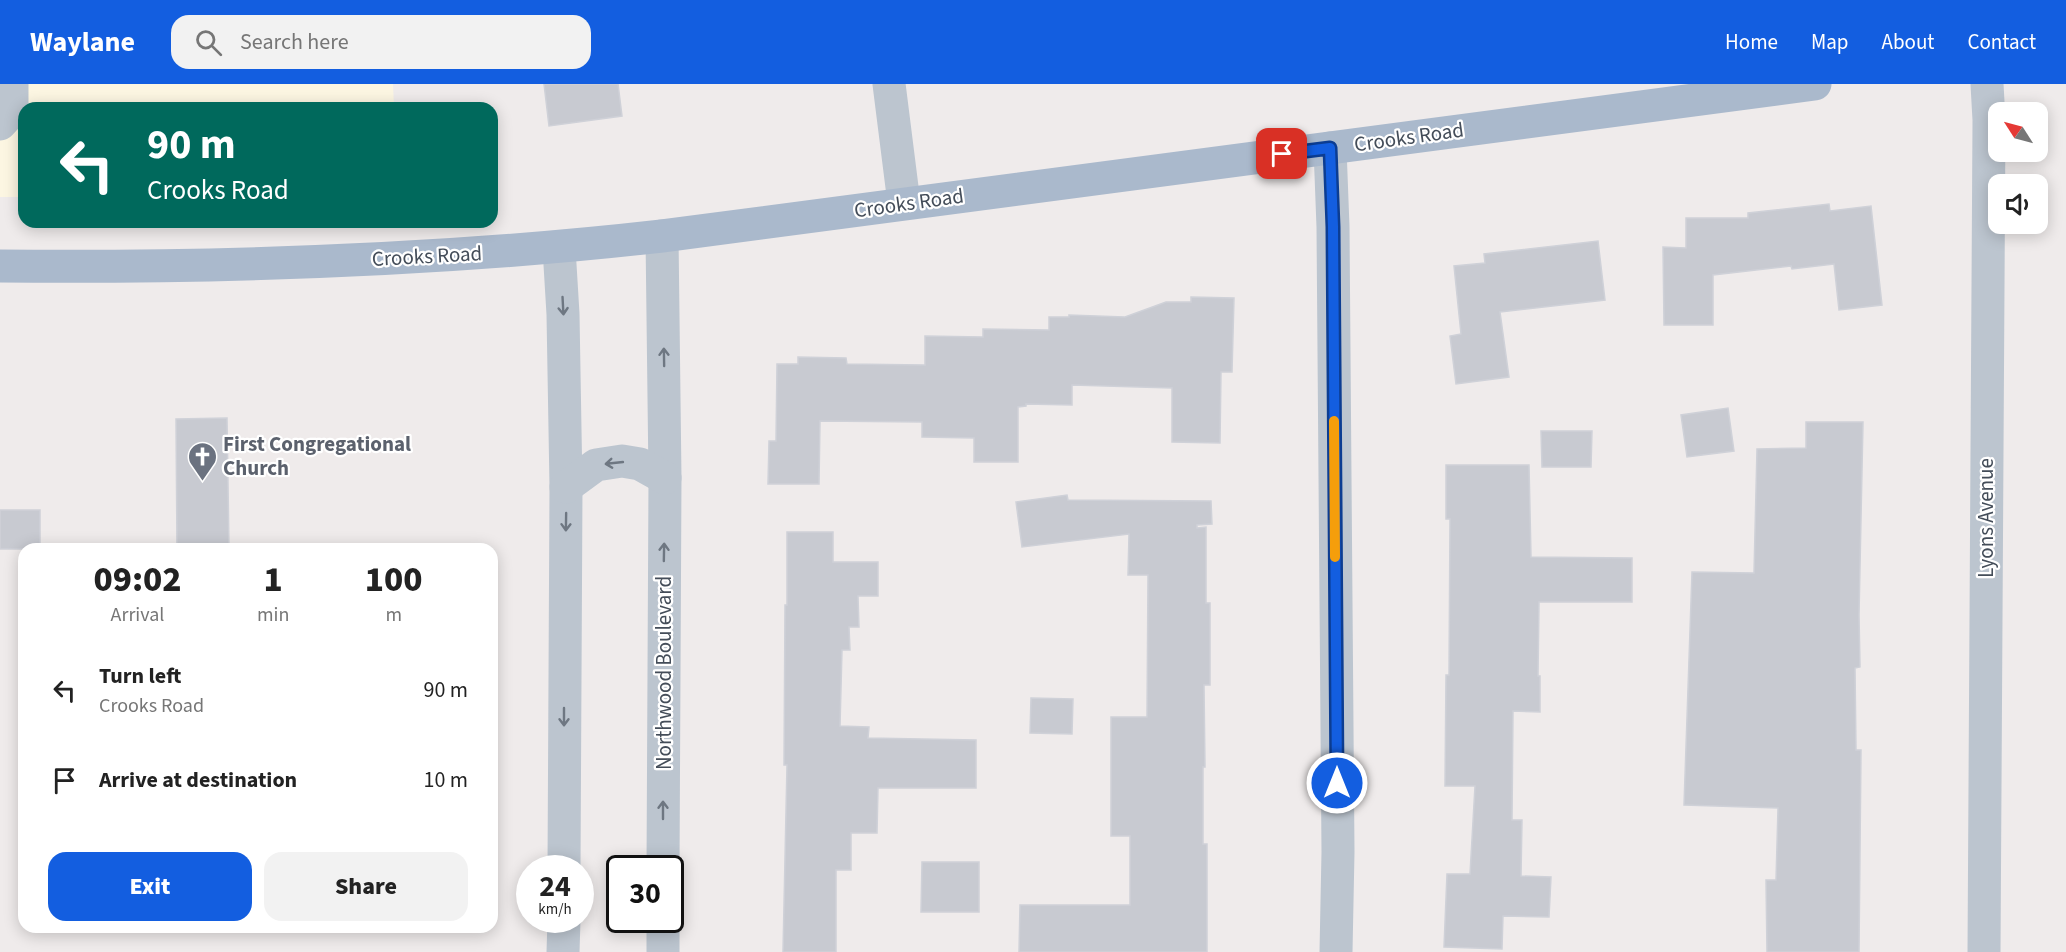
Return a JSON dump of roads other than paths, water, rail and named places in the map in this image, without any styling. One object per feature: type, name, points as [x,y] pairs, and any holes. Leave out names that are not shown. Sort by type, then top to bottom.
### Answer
[{"type":"main road","name":"Crooks Road","points":[[0,266],[296,264],[559,248],[1815,84]]},
{"type":"street","points":[[0,124],[12,111],[12,84]]},
{"type":"street","points":[[890,84],[904,203]]},
{"type":"street","name":"Lyons Avenue","points":[[1984,952],[1989,120],[1987,84]]},
{"type":"street","points":[[1330,148],[1338,852],[1336,952]]},
{"type":"street","name":"Northwood Boulevard","points":[[662,236],[665,478],[663,855]]},
{"type":"street","points":[[559,248],[563,314],[566,487],[564,855]]},
{"type":"street","points":[[566,487],[596,465],[622,461],[640,464],[665,478]]},
{"type":"street","points":[[563,952],[564,933]]},
{"type":"street","points":[[663,933],[663,952]]},
{"type":"place","name":"First Congregational Church","points":[[202,482]]}]
